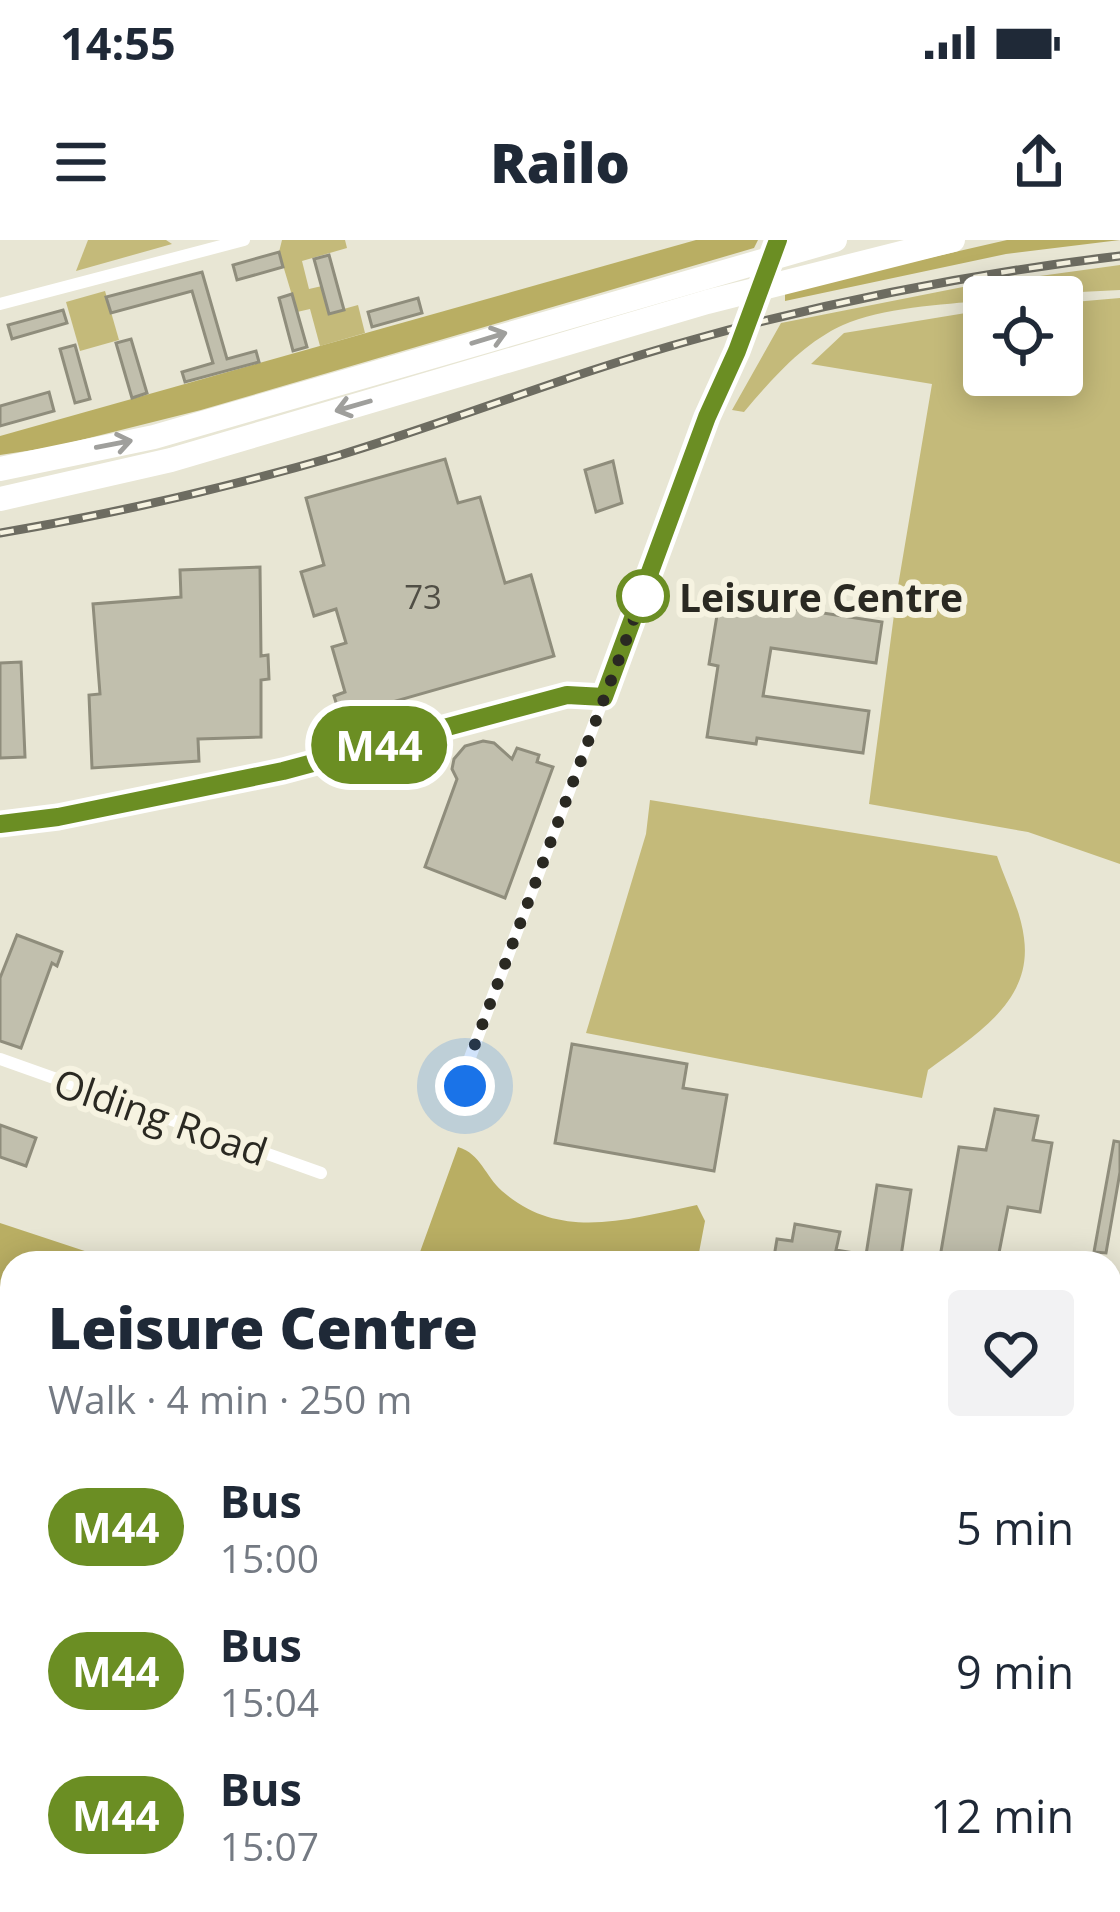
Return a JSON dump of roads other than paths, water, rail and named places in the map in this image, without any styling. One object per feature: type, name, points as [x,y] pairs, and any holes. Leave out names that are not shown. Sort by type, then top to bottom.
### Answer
[{"type":"highway","points":[[0,499],[171,460],[707,302],[953,240]]},
{"type":"highway","points":[[0,469],[154,437],[822,243]]},
{"type":"street","points":[[0,304],[244,240]]},
{"type":"street","points":[[471,1106],[465,1071],[778,240]]},
{"type":"street","points":[[0,824],[58,817],[283,771],[567,695],[604,697]]},
{"type":"street","name":"Olding Road","points":[[0,1059],[321,1173]]},
{"type":"railway","points":[[0,533],[127,509],[295,468],[603,367],[745,326],[904,290],[1120,256]]},
{"type":"place","name":"Leisure Centre","points":[[643,596]]}]
